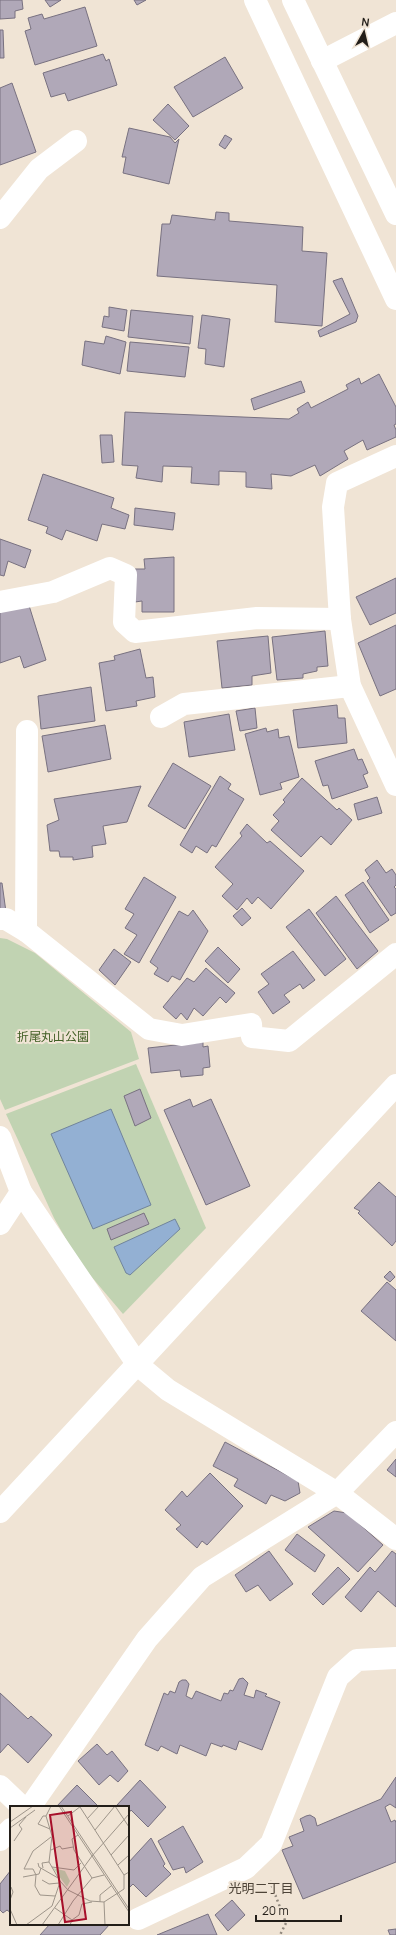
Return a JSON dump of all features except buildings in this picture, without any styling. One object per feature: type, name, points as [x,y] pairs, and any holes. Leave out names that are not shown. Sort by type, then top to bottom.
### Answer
[{"type":"street","points":[[255,0],[396,299]]},
{"type":"street","points":[[293,0],[396,214]]},
{"type":"street","points":[[322,61],[396,23]]},
{"type":"street","points":[[0,218],[39,169],[76,141]]},
{"type":"street","points":[[396,456],[337,483],[333,507],[340,619],[350,686],[396,784]]},
{"type":"street","points":[[0,602],[53,592],[110,568],[126,575],[124,622],[135,632],[257,618],[340,619]]},
{"type":"street","points":[[161,717],[184,704],[350,686]]},
{"type":"street","points":[[26,931],[27,731]]},
{"type":"street","points":[[0,919],[6,919],[26,931],[149,1029],[182,1035],[251,1024],[252,1037],[288,1041],[396,954]]},
{"type":"street","points":[[0,1512],[138,1365],[396,1085]]},
{"type":"street","points":[[0,1136],[21,1192],[138,1365],[168,1390],[337,1493],[396,1539]]},
{"type":"street","points":[[0,1224],[21,1192]]},
{"type":"street","points":[[31,1806],[147,1639],[202,1577],[337,1493],[396,1432]]},
{"type":"street","points":[[132,1921],[246,1868],[261,1854],[271,1844],[338,1677],[357,1660],[396,1658]]},
{"type":"street","points":[[0,1786],[21,1806]]},
{"type":"street","points":[[0,1840],[10,1830]]},
{"type":"path","points":[[261,1854],[286,1923],[280,1935]]},
{"type":"green space","name":"折尾丸山公園","points":[[0,938],[7,939],[35,953],[131,1032],[139,1059],[5,1110],[0,1099]]},
{"type":"green space","points":[[136,1064],[206,1228],[123,1314],[79,1262],[54,1218],[6,1114]]},
{"type":"water","points":[[111,1109],[151,1205],[93,1229],[51,1134]]},
{"type":"water","points":[[175,1219],[180,1229],[130,1275],[126,1273],[114,1247]]},
{"type":"district","name":"光明二丁目","points":[[261,1888]]}]
